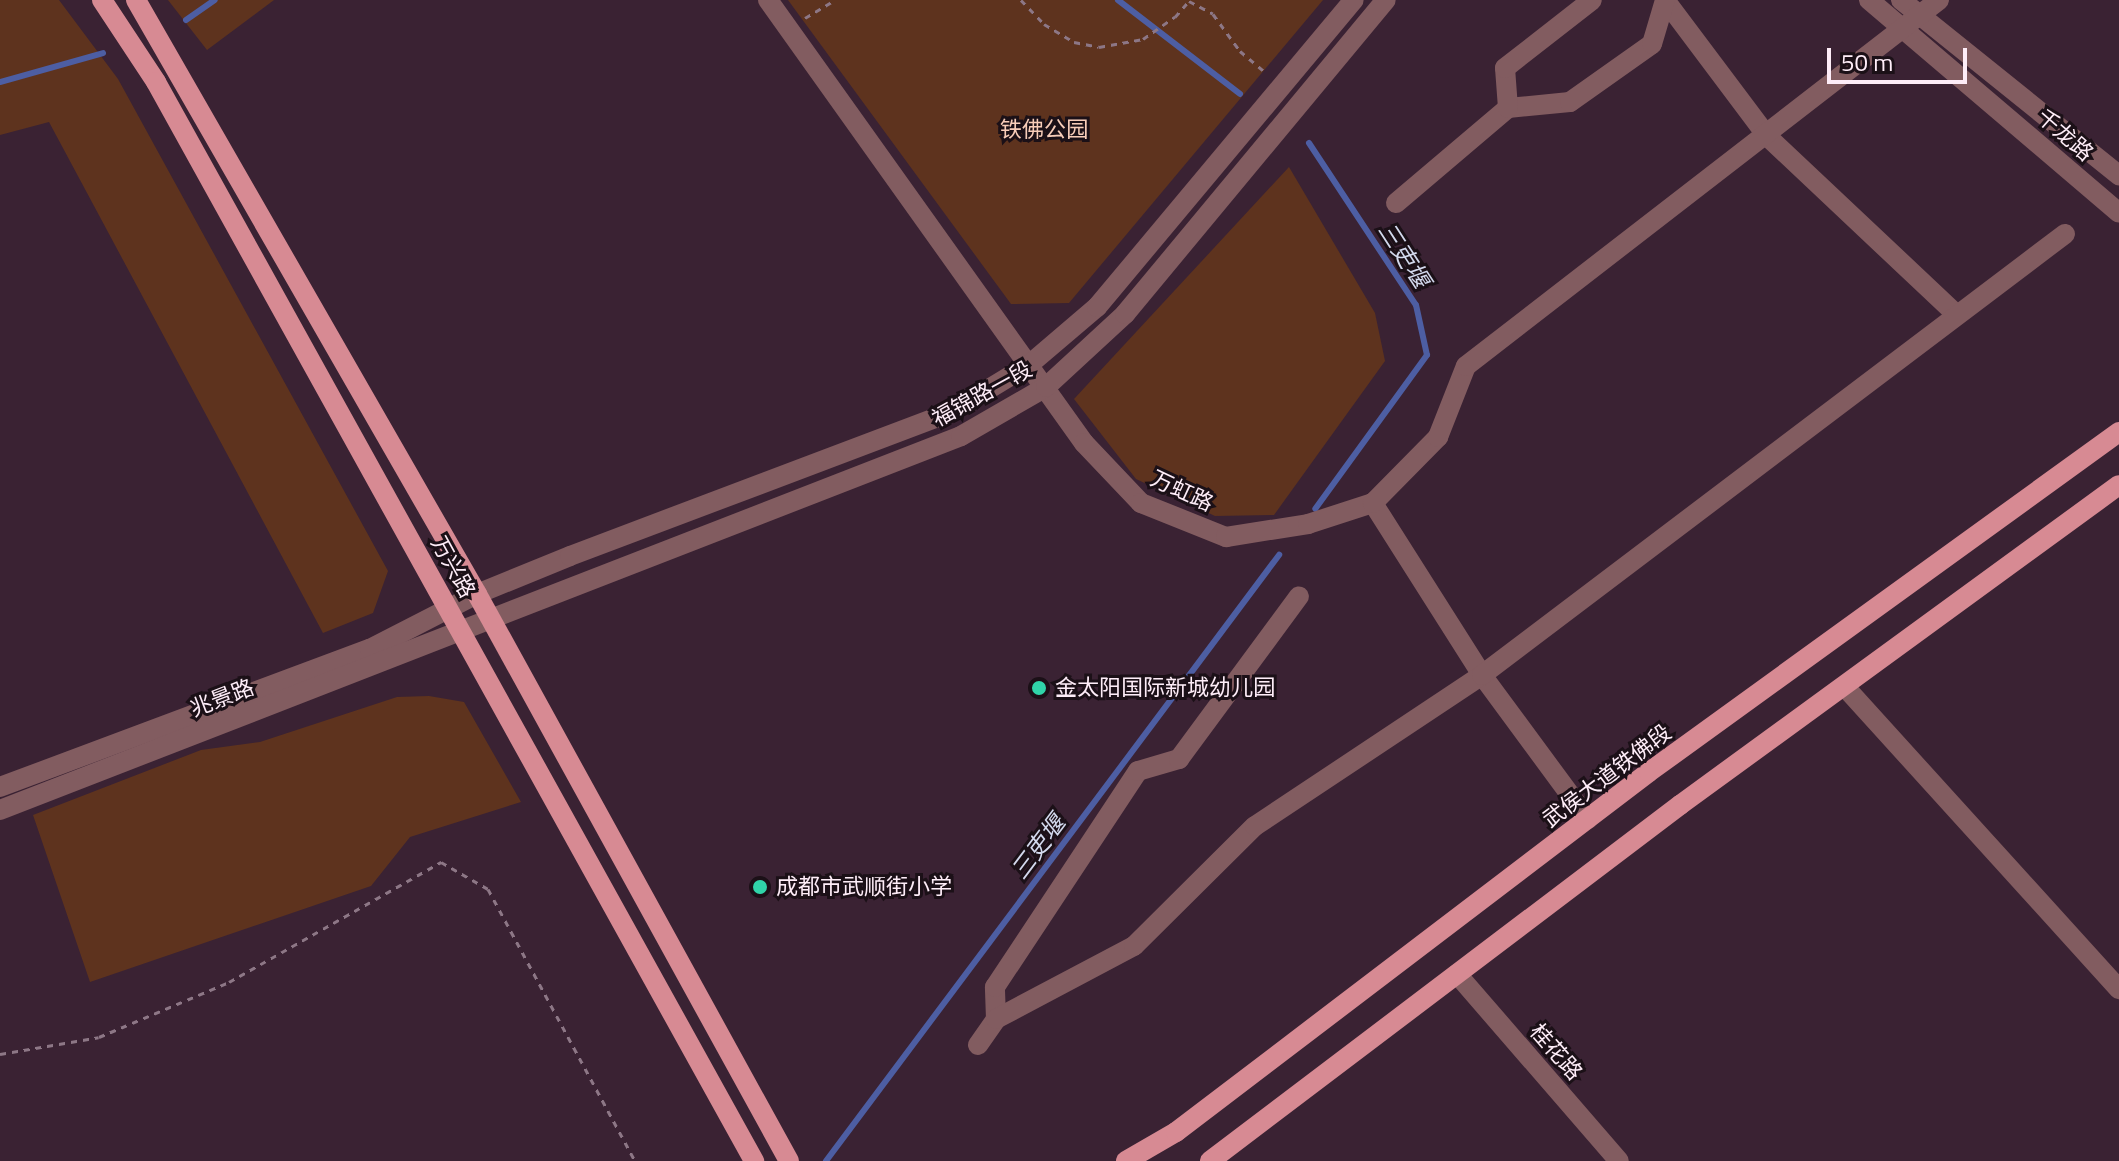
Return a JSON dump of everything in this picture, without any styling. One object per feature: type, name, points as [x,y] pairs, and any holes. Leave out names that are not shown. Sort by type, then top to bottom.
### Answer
[{"type":"main road","name":"万兴路","points":[[102,0],[156,82],[754,1161]]},
{"type":"main road","points":[[136,0],[477,594],[789,1161]]},
{"type":"main road","name":"武侯大道铁佛段","points":[[1126,1161],[1176,1132],[1588,819],[2119,432]]},
{"type":"main road","points":[[1210,1161],[1457,974],[2119,485]]},
{"type":"street","name":"万虹路","points":[[768,0],[1084,443],[1141,503],[1226,537],[1308,524],[1373,503]]},
{"type":"street","name":"福锦路一段","points":[[450,611],[477,594],[900,435],[951,412],[1030,364],[1097,307],[1354,0]]},
{"type":"street","name":"福锦路一段","points":[[461,633],[961,436],[1046,387],[1125,314],[1386,0]]},
{"type":"street","points":[[1508,108],[1505,68],[1592,0]]},
{"type":"street","points":[[1396,203],[1508,108],[1570,102],[1652,44],[1665,0]]},
{"type":"street","points":[[1665,0],[1767,136],[1957,315]]},
{"type":"street","name":"千龙路","points":[[1869,0],[1914,24],[2119,175]]},
{"type":"street","name":"千龙路","points":[[1901,0],[1914,24],[2119,213]]},
{"type":"street","points":[[1588,819],[1482,675],[1373,503],[1438,437],[1466,366],[1914,24],[1939,0]]},
{"type":"street","points":[[978,1045],[996,1019],[1134,946],[1255,826],[1482,675],[2065,234]]},
{"type":"street","points":[[996,1019],[995,987],[1138,771],[1179,759],[1299,596]]},
{"type":"street","name":"兆景路","points":[[0,787],[370,649],[450,611]]},
{"type":"street","name":"兆景路","points":[[0,810],[461,633]]},
{"type":"street","points":[[1845,687],[2119,989]]},
{"type":"street","name":"桂花路","points":[[1457,974],[1619,1161]]},
{"type":"path","points":[[789,29],[835,0]]},
{"type":"path","points":[[1021,0],[1044,24],[1074,42],[1099,47],[1143,39],[1175,17],[1189,0],[1213,14],[1240,51],[1282,86]]},
{"type":"path","points":[[0,1054],[99,1037],[229,982],[441,862],[488,889],[635,1161]]},
{"type":"green space","points":[[0,0],[59,0],[118,79],[388,571],[373,613],[323,633],[49,122],[0,135]]},
{"type":"green space","points":[[168,0],[274,0],[207,50]]},
{"type":"green space","name":"铁佛公园","points":[[788,0],[1323,0],[1069,303],[1011,304]]},
{"type":"green space","points":[[1289,167],[1375,313],[1385,361],[1274,515],[1215,516],[1136,479],[1074,399]]},
{"type":"green space","points":[[429,696],[464,702],[521,802],[410,837],[371,886],[90,982],[33,815],[201,750],[260,742],[397,697]]},
{"type":"waterway","points":[[186,20],[215,0]]},
{"type":"waterway","name":"三吏堰","points":[[1118,0],[1240,94]]},
{"type":"waterway","points":[[0,82],[103,53]]},
{"type":"waterway","name":"三吏堰","points":[[1309,143],[1416,305],[1427,355],[1315,509]]},
{"type":"waterway","name":"三吏堰","points":[[826,1161],[1279,555]]},
{"type":"place","name":"金太阳国际新城幼儿园","points":[[1039,688]]},
{"type":"place","name":"成都市武顺街小学","points":[[760,887]]}]
